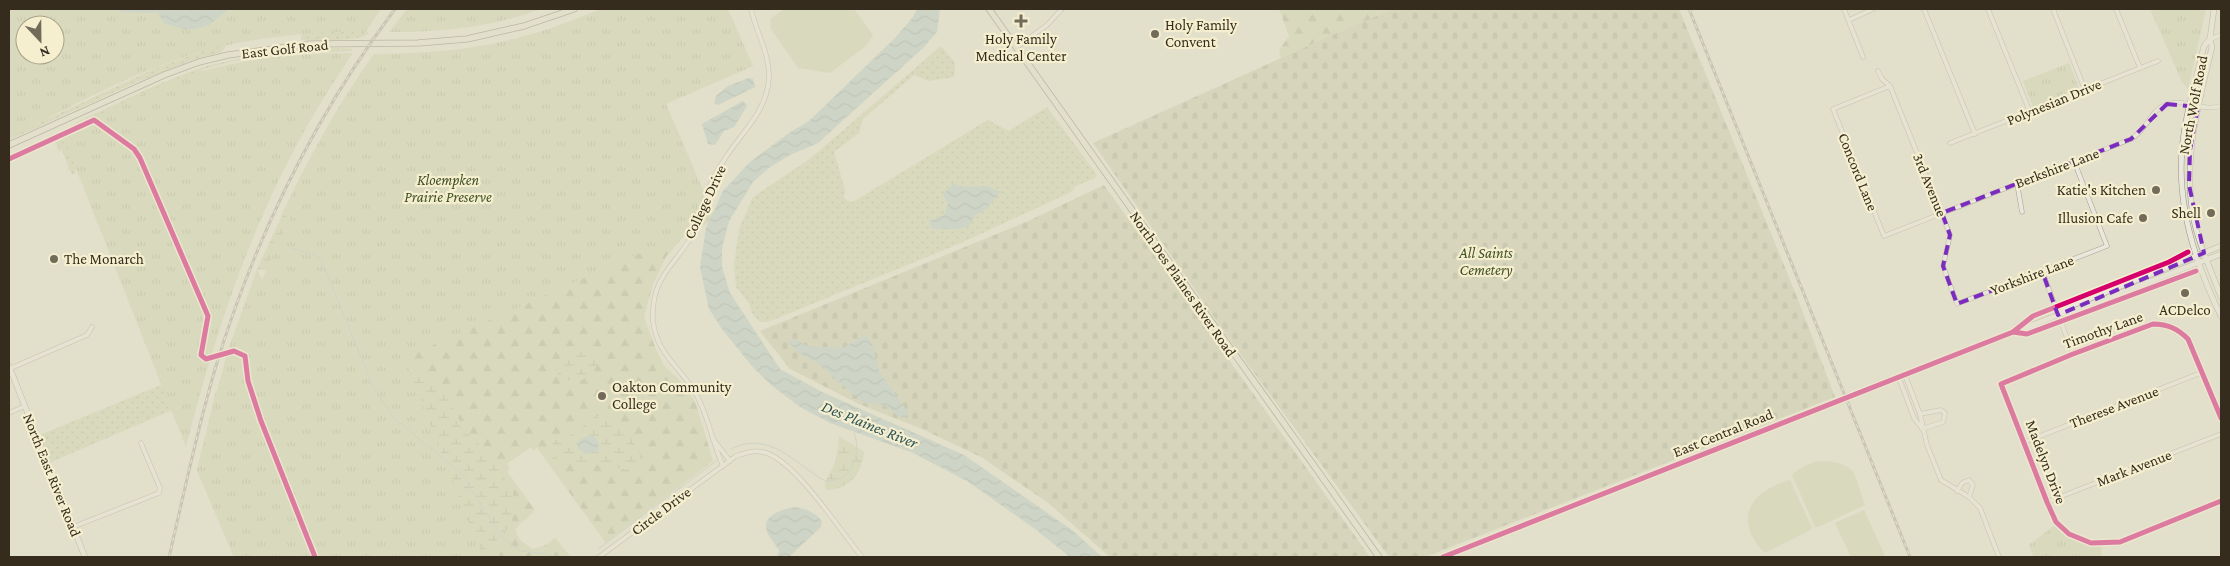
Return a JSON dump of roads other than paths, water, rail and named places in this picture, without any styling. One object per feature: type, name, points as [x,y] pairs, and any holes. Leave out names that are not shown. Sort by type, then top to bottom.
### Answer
[{"type":"main road","name":"East Golf Road","points":[[9,145],[164,75],[228,55],[310,44],[418,43],[467,39],[524,26],[574,9]]},
{"type":"main road","name":"North Des Plaines River Road","points":[[989,9],[1379,557]]},
{"type":"main road","name":"North Wolf Road","points":[[2214,9],[2210,39],[2212,47],[2190,150],[2189,185],[2195,223],[2204,253],[2221,296]]},
{"type":"main road","name":"North Wolf Road","points":[[2210,39],[2204,46],[2190,105],[2182,149],[2182,181],[2187,222],[2197,256],[2221,316]]},
{"type":"main road","name":"East Central Road","points":[[1443,557],[1899,378],[2221,246]]},
{"type":"main road","name":"East Central Road","points":[[2058,314],[2068,313],[2221,254]]},
{"type":"main road","name":"North East River Road","points":[[9,368],[85,557]]},
{"type":"street","name":"College Drive","points":[[723,466],[699,399],[692,386],[662,350],[656,334],[653,308],[661,278],[693,233],[706,195],[717,172],[729,152],[758,115],[764,101],[769,77],[766,53],[750,9]]},
{"type":"street","points":[[1017,47],[1047,25],[1062,9]]},
{"type":"street","points":[[1844,9],[1864,57]]},
{"type":"street","points":[[1849,20],[1873,9]]},
{"type":"street","points":[[1924,9],[1975,134]]},
{"type":"street","points":[[1988,9],[2030,112]]},
{"type":"street","points":[[2053,9],[2085,90]]},
{"type":"street","points":[[2116,9],[2140,68]]},
{"type":"street","points":[[2210,39],[2221,35]]},
{"type":"street","name":"Polynesian Drive","points":[[1950,144],[2158,61]]},
{"type":"street","name":"3rd Avenue","points":[[1878,72],[1882,79],[1890,86],[1950,235],[1943,266],[1957,304]]},
{"type":"street","name":"Concord Lane","points":[[1884,236],[1832,109],[1890,86]]},
{"type":"street","name":"Berkshire Lane","points":[[1884,236],[2140,133],[2152,114],[2167,104],[2184,103],[2198,107],[2221,106]]},
{"type":"street","name":"Yorkshire Lane","points":[[1957,304],[2107,246],[2074,161]]},
{"type":"street","points":[[2017,183],[2022,212]]},
{"type":"street","name":"Timothy Lane","points":[[2042,271],[2073,354]]},
{"type":"street","name":"Timothy Lane","points":[[2001,384],[2073,354],[2153,324],[2161,324],[2180,331],[2188,339],[2221,418]]},
{"type":"street","points":[[9,368],[87,335],[92,327]]},
{"type":"street","name":"Therese Avenue","points":[[2025,442],[2203,372]]},
{"type":"street","points":[[1905,375],[1920,414],[1926,445],[1941,480],[1968,497],[1980,508],[1999,557]]},
{"type":"street","points":[[1899,378],[1914,418],[1922,429]]},
{"type":"street","name":"Madelyn Drive","points":[[2001,384],[2056,522],[2069,534],[2091,543],[2106,544],[2120,542],[2221,501]]},
{"type":"street","points":[[9,413],[25,406]]},
{"type":"street","points":[[1920,414],[1941,410],[1945,413],[1943,422],[1922,429]]},
{"type":"street","name":"Mark Avenue","points":[[2047,502],[2221,434]]},
{"type":"street","name":"College Drive","points":[[712,438],[730,461]]},
{"type":"street","points":[[73,528],[159,493],[160,488],[141,443]]},
{"type":"street","name":"Circle Drive","points":[[599,557],[736,456],[756,451],[764,452],[780,460],[826,508],[841,532],[862,557]]},
{"type":"street","points":[[1957,491],[1962,483],[1969,480],[1973,485],[1968,497]]},
{"type":"water","points":[[111,9],[229,9],[209,25],[195,29],[183,29],[164,23],[158,13],[125,12]]},
{"type":"water","name":"Des Plaines River","points":[[917,9],[940,9],[937,32],[923,48],[818,143],[790,155],[770,167],[753,182],[729,221],[722,248],[722,267],[730,293],[780,369],[822,392],[964,455],[1072,530],[1102,557],[1070,557],[1035,529],[967,481],[911,452],[830,423],[800,407],[771,385],[751,365],[722,329],[709,309],[700,267],[706,228],[723,191],[750,162],[789,133],[809,121],[895,38],[913,17]]},
{"type":"water","points":[[749,78],[753,79],[755,87],[718,105],[714,104],[716,96],[728,86]]},
{"type":"water","points":[[743,101],[747,106],[734,127],[724,131],[715,145],[708,144],[702,124]]},
{"type":"water","points":[[953,184],[966,187],[986,186],[1000,192],[987,208],[975,216],[968,226],[960,229],[932,229],[929,221],[944,215],[948,204],[943,194]]},
{"type":"water","points":[[867,336],[872,344],[879,371],[908,412],[908,418],[900,417],[885,406],[861,401],[817,363],[797,352],[788,341],[797,340],[807,346],[843,348]]},
{"type":"water","points":[[587,436],[593,436],[598,441],[599,450],[586,454],[578,448],[577,443]]},
{"type":"water","points":[[795,507],[816,515],[822,521],[821,527],[789,557],[777,557],[779,551],[768,534],[767,522],[773,514]]},
{"type":"waterway","points":[[291,248],[312,254],[321,259],[373,387],[395,419],[461,473],[501,536],[520,551],[548,554],[554,557]]},
{"type":"waterway","name":"Des Plaines River","points":[[731,449],[744,444],[757,443],[769,446],[781,451],[825,481],[835,480],[849,472],[853,466],[857,450],[854,432]]},
{"type":"waterway","points":[[598,549],[716,461]]},
{"type":"railway","points":[[169,557],[209,390],[249,271],[290,180],[313,135],[366,50],[395,9]]},
{"type":"railway","points":[[1689,9],[1910,557]]},
{"type":"place","name":"Holy Family Medical Center","points":[[1021,21]]},
{"type":"place","name":"Holy Family Convent","points":[[1155,34]]},
{"type":"place","name":"Katie's Kitchen","points":[[2156,190]]},
{"type":"place","name":"Shell","points":[[2211,213]]},
{"type":"place","name":"Illusion Cafe","points":[[2143,218]]},
{"type":"place","name":"The Monarch","points":[[54,259]]},
{"type":"place","name":"ACDelco","points":[[2185,293]]},
{"type":"place","name":"Oakton Community College","points":[[602,396]]},
{"type":"park label","name":"Kloempken Prairie Preserve","points":[[448,188]]},
{"type":"park label","name":"All Saints Cemetery","points":[[1486,262]]}]
